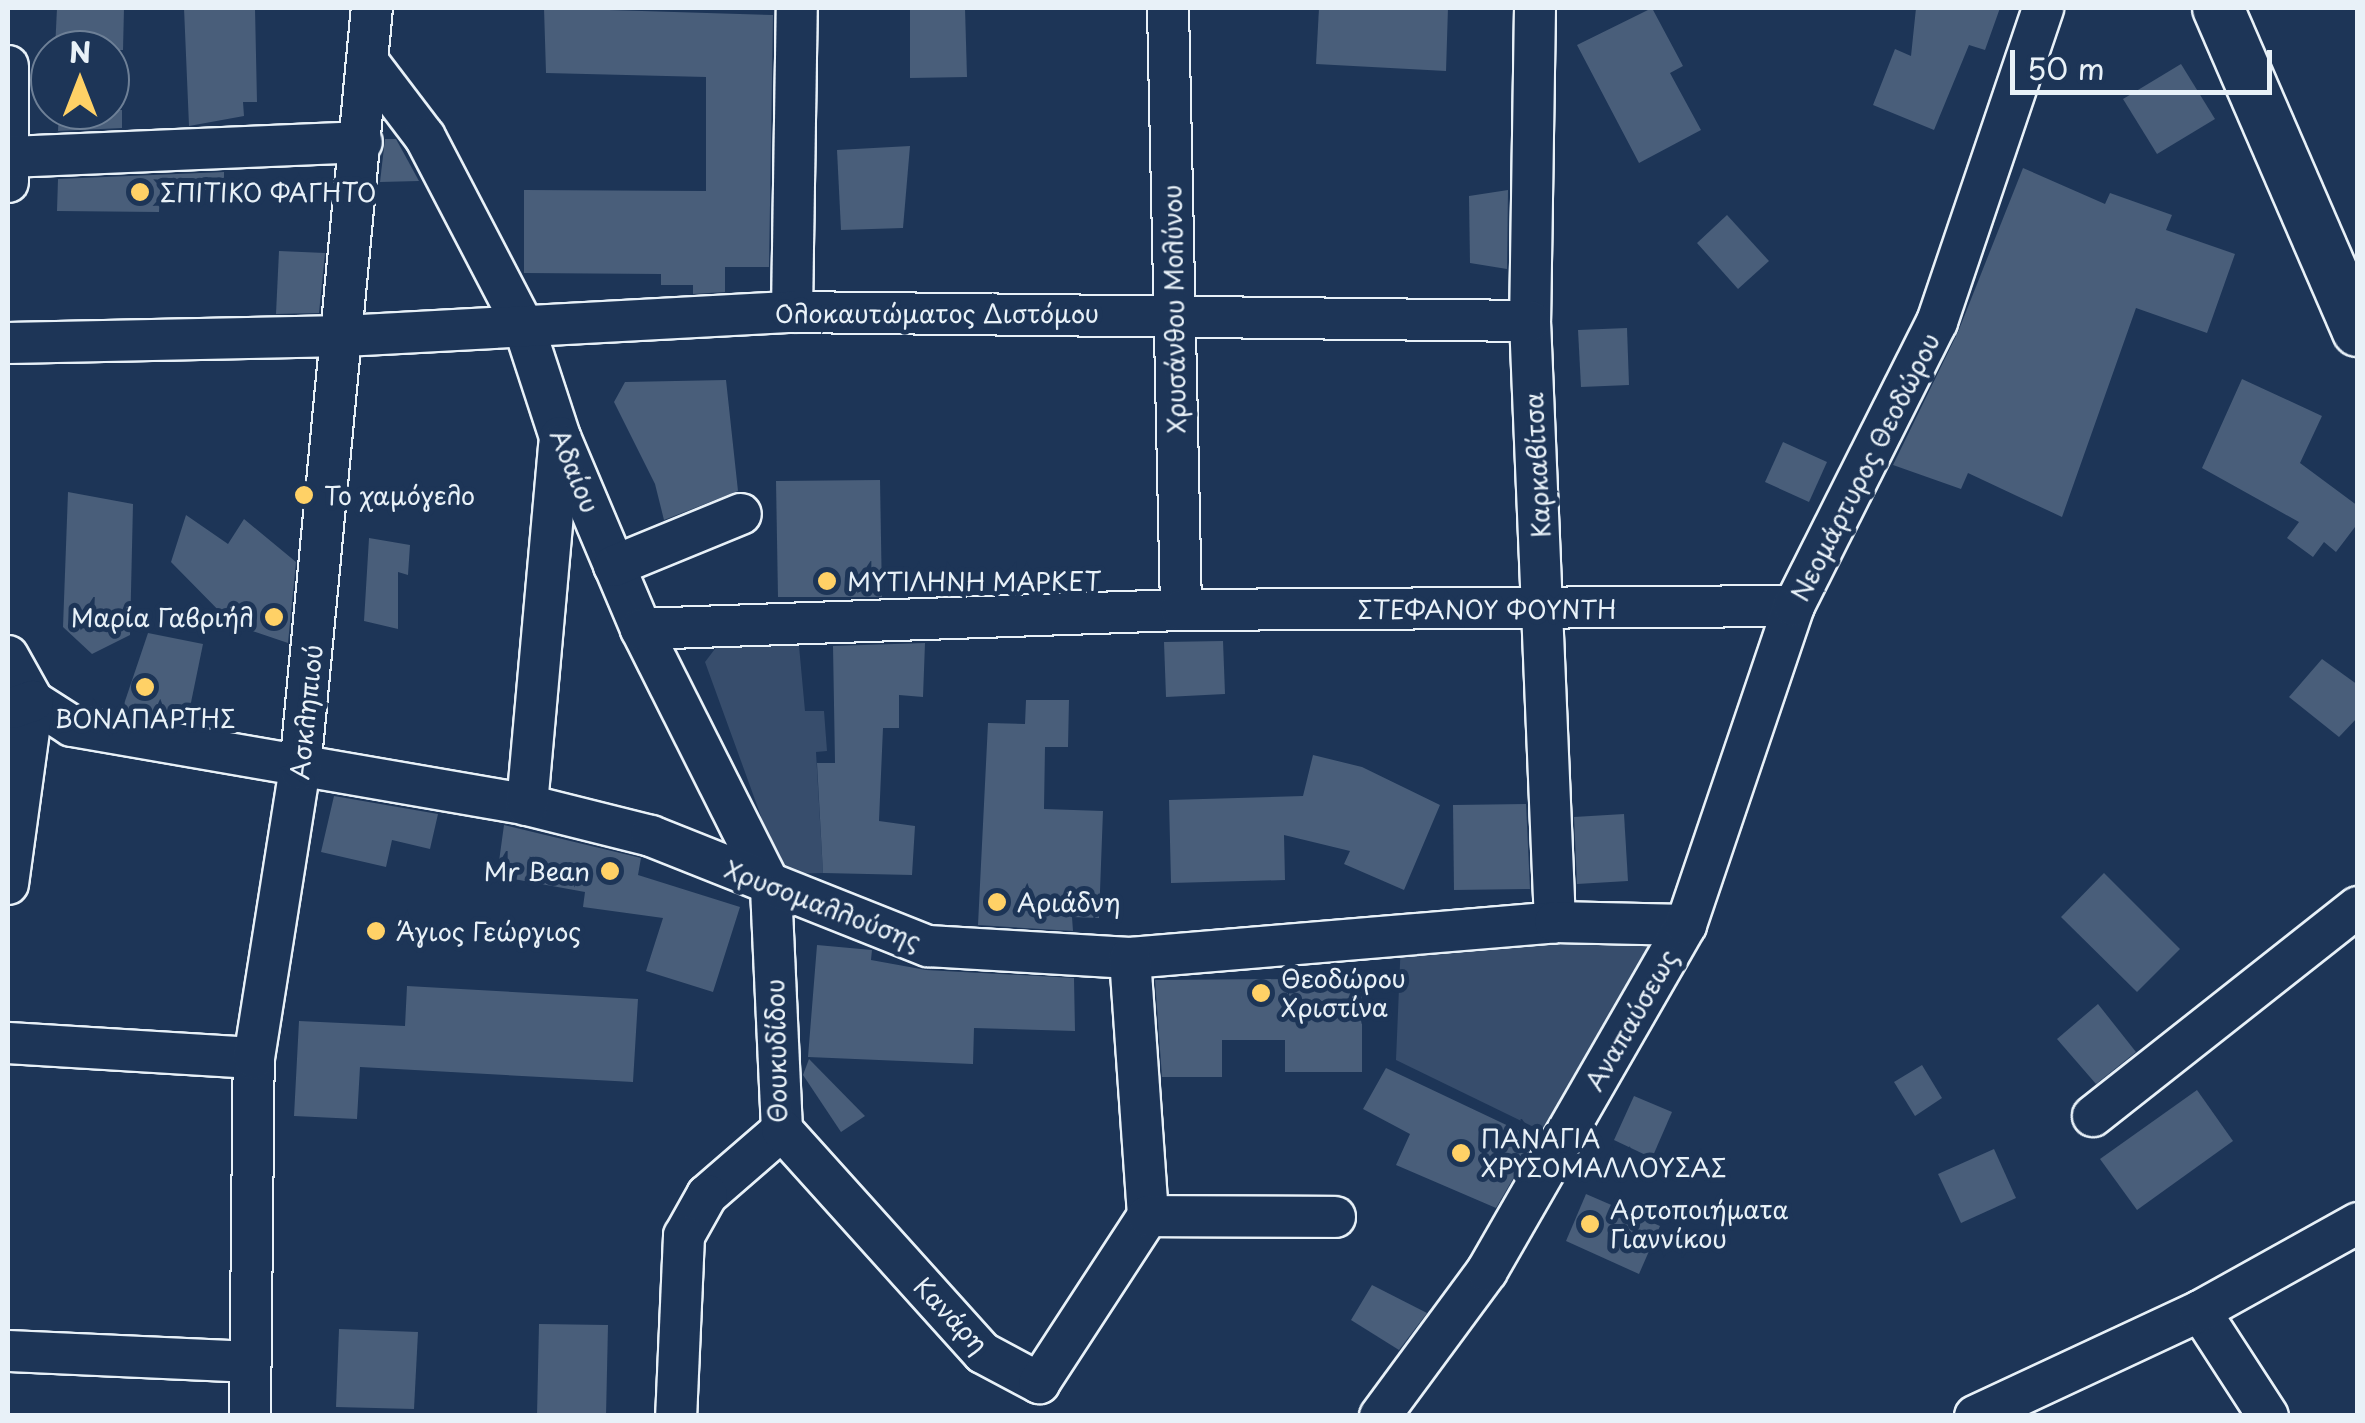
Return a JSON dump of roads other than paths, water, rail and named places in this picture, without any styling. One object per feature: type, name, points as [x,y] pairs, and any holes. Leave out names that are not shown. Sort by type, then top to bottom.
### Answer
[{"type":"main road","points":[[2218,8],[2347,281],[2358,331]]},
{"type":"street","name":"Ασκληπιού","points":[[250,1416],[254,1058],[300,768],[344,336],[372,8]]},
{"type":"street","points":[[792,312],[797,8]]},
{"type":"street","name":"Χρυσάνθου Μολύνου","points":[[1168,8],[1181,610]]},
{"type":"street","name":"Καρκαβίτσα","points":[[1535,8],[1530,321],[1555,922]]},
{"type":"street","name":"Νεομάρτυρος Θεοδώρου","points":[[1686,925],[1794,606],[1937,322],[2043,8]]},
{"type":"street","name":"Αδαίου","points":[[368,62],[425,137],[524,328],[560,436],[641,629],[771,888]]},
{"type":"street","points":[[8,66],[8,182]]},
{"type":"street","points":[[8,157],[362,142]]},
{"type":"street","name":"Ολοκαυτώματος Διστόμου","points":[[8,343],[344,336],[792,312],[1174,312],[1530,321]]},
{"type":"street","points":[[528,804],[560,436]]},
{"type":"street","points":[[614,566],[742,514]]},
{"type":"street","name":"ΣΤΕΦΑΝΟΥ ΦΟΥΝΤΗ","points":[[641,629],[1181,610],[1794,606]]},
{"type":"street","name":"Χρυσομαλλούσης","points":[[8,656],[20,705],[72,726],[528,804],[651,836],[771,888],[928,946],[1130,958],[1555,922],[1686,925]]},
{"type":"street","points":[[8,884],[20,705]]},
{"type":"street","name":"Θουκυδίδου","points":[[676,1416],[684,1236],[707,1195],[782,1130],[771,888]]},
{"type":"street","points":[[2093,1116],[2358,908]]},
{"type":"street","name":"Αναπαύσεως","points":[[1380,1416],[1488,1271],[1686,925]]},
{"type":"street","points":[[1130,958],[1148,1216],[1335,1217]]},
{"type":"street","points":[[8,1043],[254,1058]]},
{"type":"street","name":"Κανάρη","points":[[782,1130],[983,1352],[1039,1383],[1148,1216]]},
{"type":"street","points":[[1994,1412],[2200,1311],[2358,1224]]},
{"type":"street","points":[[2200,1311],[2268,1416]]},
{"type":"street","points":[[8,1351],[249,1362]]},
{"type":"place","name":"ΣΠΙΤΙΚΟ ΦΑΓΗΤΟ","points":[[140,192]]},
{"type":"place","name":"Το χαμόγελο","points":[[304,495]]},
{"type":"place","name":"ΜΥΤΙΛΗΝΗ ΜΑΡΚΕΤ","points":[[827,581]]},
{"type":"place","name":"Μαρία Γαβριήλ","points":[[274,617]]},
{"type":"place","name":"ΒΟΝΑΠΑΡΤΗΣ","points":[[145,687]]},
{"type":"place","name":"Mr Bean","points":[[610,871]]},
{"type":"place","name":"Αριάδνη","points":[[997,902]]},
{"type":"place","name":"Άγιος Γεώργιος","points":[[376,931]]},
{"type":"place","name":"Θεοδώρου Χριστίνα","points":[[1261,993]]},
{"type":"place","name":"ΠΑΝΑΓΙΑ ΧΡΥΣΟΜΑΛΛΟΥΣΑΣ","points":[[1461,1153]]},
{"type":"place","name":"Αρτοποιήματα Γιαννίκου","points":[[1590,1224]]}]
